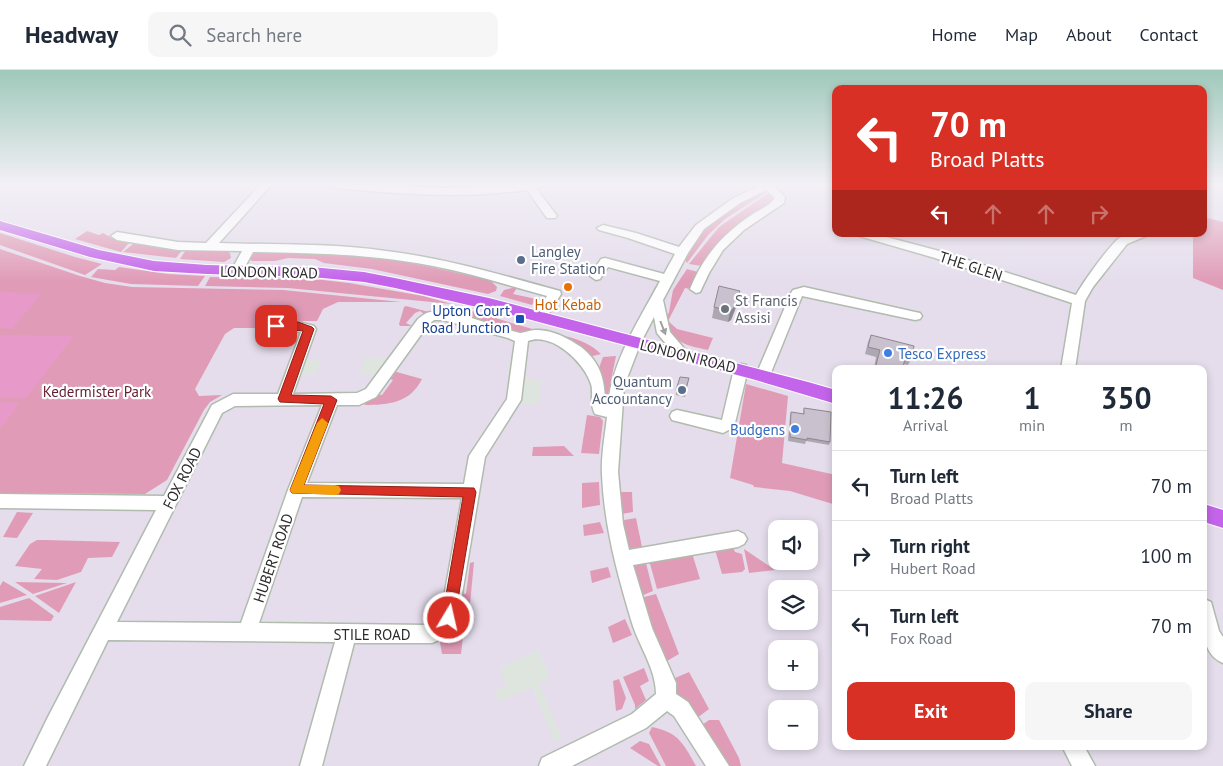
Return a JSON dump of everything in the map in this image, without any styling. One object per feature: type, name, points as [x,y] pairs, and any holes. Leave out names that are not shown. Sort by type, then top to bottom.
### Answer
[{"type":"main road","name":"LONDON ROAD","points":[[0,225],[107,258],[154,266],[237,271],[300,271],[362,277],[420,287],[681,353],[832,396]]},
{"type":"main road","points":[[1207,514],[1223,518]]},
{"type":"street","points":[[209,247],[239,215]]},
{"type":"street","points":[[682,252],[700,227],[716,215]]},
{"type":"street","points":[[666,699],[666,683],[643,629],[622,559],[615,524],[610,472],[617,386],[634,342],[656,299],[669,279],[714,252],[735,231],[758,215]]},
{"type":"street","points":[[603,228],[632,235],[682,252],[696,289]]},
{"type":"street","name":"LONDON ROAD","points":[[117,236],[178,246],[250,247],[384,254],[434,262],[555,294],[540,317]]},
{"type":"street","name":"THE GLEN","points":[[886,237],[902,239],[1079,301]]},
{"type":"street","points":[[1069,365],[1079,301],[1088,285],[1123,241],[1134,237]]},
{"type":"street","points":[[237,271],[250,247]]},
{"type":"street","points":[[596,276],[605,262],[669,279]]},
{"type":"street","points":[[763,375],[797,293],[804,291],[915,316]]},
{"type":"street","points":[[656,299],[664,333],[681,353]]},
{"type":"street","name":"FOX ROAD","points":[[35,766],[217,409],[233,400],[359,399],[371,393],[423,322],[431,316],[442,316],[512,334],[521,339]]},
{"type":"street","points":[[276,326],[298,326],[309,329],[284,399]]},
{"type":"street","points":[[521,339],[523,337],[540,335],[565,344],[588,363],[599,386],[598,406],[600,410],[615,412]]},
{"type":"street","name":"STILE ROAD","points":[[103,631],[432,634],[449,618],[477,456],[514,400],[522,346],[521,339]]},
{"type":"street","points":[[677,416],[723,426],[729,423],[741,369]]},
{"type":"street","name":"HUBERT ROAD","points":[[247,632],[296,490],[331,400]]},
{"type":"street","points":[[296,490],[470,492]]},
{"type":"street","points":[[0,501],[169,503]]},
{"type":"street","points":[[622,559],[738,539]]},
{"type":"street","points":[[1207,622],[1210,635],[1223,653]]},
{"type":"street","points":[[311,766],[347,634]]},
{"type":"street","points":[[550,766],[639,721],[666,699]]},
{"type":"street","points":[[666,699],[680,709],[718,766]]},
{"type":"street","points":[[1074,750],[1084,766]]},
{"type":"shaded area","points":[[0,292],[42,294],[11,329],[0,328]]},
{"type":"shaded area","points":[[0,335],[74,336],[26,398],[0,397]]},
{"type":"shaded area","points":[[365,357],[387,358],[373,376],[360,373]]},
{"type":"shaded area","points":[[305,359],[321,360],[316,374],[296,375]]},
{"type":"shaded area","points":[[520,379],[541,380],[539,403],[516,403]]},
{"type":"shaded area","points":[[0,402],[20,403],[0,429]]},
{"type":"shaded area","points":[[538,650],[550,678],[539,684],[560,734],[564,736],[550,744],[553,738],[532,687],[499,702],[495,692],[506,686],[500,668]]},
{"type":"green space","points":[[723,215],[730,215],[708,235],[687,263],[684,258],[707,227]]},
{"type":"green space","points":[[736,215],[757,215],[702,266],[689,264],[719,227]]},
{"type":"green space","points":[[1207,218],[1223,222],[1223,290],[1193,278],[1193,237],[1207,237]]},
{"type":"green space","points":[[87,231],[99,235],[103,233],[114,239],[129,243],[121,252],[75,239]]},
{"type":"green space","points":[[0,233],[102,264],[85,275],[0,245]]},
{"type":"green space","points":[[133,244],[183,249],[176,258],[123,252]]},
{"type":"green space","name":"Kedermister Park","points":[[0,249],[80,276],[105,283],[132,287],[283,290],[401,302],[338,302],[323,309],[317,321],[288,321],[287,317],[275,317],[271,321],[261,321],[259,328],[234,328],[225,334],[195,389],[199,396],[222,395],[210,402],[204,410],[167,480],[145,494],[0,493]]},
{"type":"green space","points":[[186,250],[224,250],[230,253],[231,258],[224,262],[180,259]]},
{"type":"green space","points":[[256,251],[323,252],[382,258],[437,268],[491,281],[497,287],[496,291],[488,294],[372,269],[324,263],[315,259],[288,258],[275,261],[252,261],[250,259]]},
{"type":"green space","points":[[119,267],[168,274],[205,276],[198,286],[131,284],[91,277],[98,269],[115,270]]},
{"type":"green space","points":[[687,269],[698,272],[694,290],[685,288],[668,321],[677,329],[713,338],[708,350],[688,345],[674,337],[666,318],[673,290]]},
{"type":"green space","points":[[210,277],[323,280],[423,296],[452,304],[288,288],[205,286]]},
{"type":"green space","points":[[517,288],[513,294],[536,299],[532,305],[500,296],[504,290]]},
{"type":"green space","points":[[404,307],[429,312],[424,314],[420,311],[415,313],[406,323],[412,326],[400,326]]},
{"type":"green space","points":[[462,308],[520,326],[567,336],[585,343],[601,354],[585,358],[575,349],[487,322],[440,311]]},
{"type":"green space","points":[[616,356],[605,408],[596,376],[603,357]]},
{"type":"green space","points":[[393,371],[422,379],[417,387],[405,398],[390,403],[364,405],[375,394],[382,395],[393,380],[387,378]]},
{"type":"green space","points":[[746,384],[788,396],[782,463],[832,474],[832,504],[790,491],[754,487],[753,485],[730,478]]},
{"type":"green space","points":[[587,415],[600,417],[603,421],[599,454],[581,453]]},
{"type":"green space","points":[[564,446],[574,456],[532,456],[533,447]]},
{"type":"green space","points":[[599,482],[600,505],[582,508],[582,483]]},
{"type":"green space","points":[[615,492],[632,492],[633,512],[616,515]]},
{"type":"green space","points":[[17,512],[33,513],[17,538],[3,537]]},
{"type":"green space","points":[[636,518],[642,547],[636,552],[625,549],[618,521]]},
{"type":"green space","points":[[600,522],[604,533],[584,536],[583,525]]},
{"type":"green space","points":[[37,540],[120,542],[112,557],[88,558],[81,572],[57,580],[34,579],[42,569],[15,566],[30,544]]},
{"type":"green space","points":[[714,546],[733,547],[735,552],[742,554],[745,569],[742,572],[722,574]]},
{"type":"green space","points":[[744,549],[768,565],[768,570],[775,570],[749,573]]},
{"type":"green space","points":[[692,553],[700,579],[657,589],[649,560]]},
{"type":"green space","points":[[645,559],[653,591],[641,596],[630,564]]},
{"type":"green space","points":[[474,562],[469,615],[463,618],[465,599],[455,597],[455,593],[466,594],[470,563]]},
{"type":"green space","points":[[608,567],[611,577],[592,583],[590,571]]},
{"type":"green space","points":[[3,581],[27,595],[0,603],[0,586]]},
{"type":"green space","points":[[15,582],[67,583],[33,594]]},
{"type":"green space","points":[[76,582],[59,613],[35,596]]},
{"type":"green space","points":[[656,594],[679,654],[660,665],[636,599]]},
{"type":"green space","points":[[29,598],[54,616],[51,621],[0,620],[0,607]]},
{"type":"green space","points":[[625,619],[632,635],[613,643],[608,627]]},
{"type":"green space","points":[[465,620],[461,654],[442,654],[439,637],[448,621]]},
{"type":"green space","points":[[644,668],[649,681],[640,686],[646,700],[635,709],[623,677]]},
{"type":"green space","points":[[689,672],[709,709],[693,721],[668,681]]},
{"type":"green space","points":[[619,679],[626,698],[622,709],[616,711],[613,681]]},
{"type":"green space","points":[[709,720],[719,720],[739,758],[741,766],[718,766],[695,730]]},
{"type":"green space","points":[[652,727],[668,732],[679,740],[688,751],[696,766],[666,766],[649,733]]},
{"type":"green space","points":[[640,741],[649,744],[661,766],[658,766],[630,748]]},
{"type":"building","points":[[719,286],[740,291],[733,309],[730,311],[714,307]]},
{"type":"building","points":[[871,335],[914,346],[912,358],[905,357],[904,365],[876,365],[880,350],[868,347]]},
{"type":"building","points":[[680,377],[689,378],[685,392],[676,390]]},
{"type":"building","points":[[804,408],[831,412],[830,442],[790,437],[791,412],[804,414]]},
{"type":"slow traffic","points":[[322,423],[296,490],[335,490]]},
{"type":"place","name":"Langley Fire Station","points":[[521,260]]},
{"type":"place","name":"Hot Kebab","points":[[568,287]]},
{"type":"place","name":"St Francis Assisi","points":[[725,309]]},
{"type":"place","name":"Upton Court Road Junction","points":[[520,319]]},
{"type":"place","name":"Tesco Express","points":[[888,353]]},
{"type":"place","name":"Quantum Accountancy","points":[[682,390]]},
{"type":"place","name":"Budgens","points":[[795,429]]},
{"type":"route","points":[[276,326],[298,326],[309,329],[284,399],[331,400],[296,490],[470,492],[449,618]]}]
